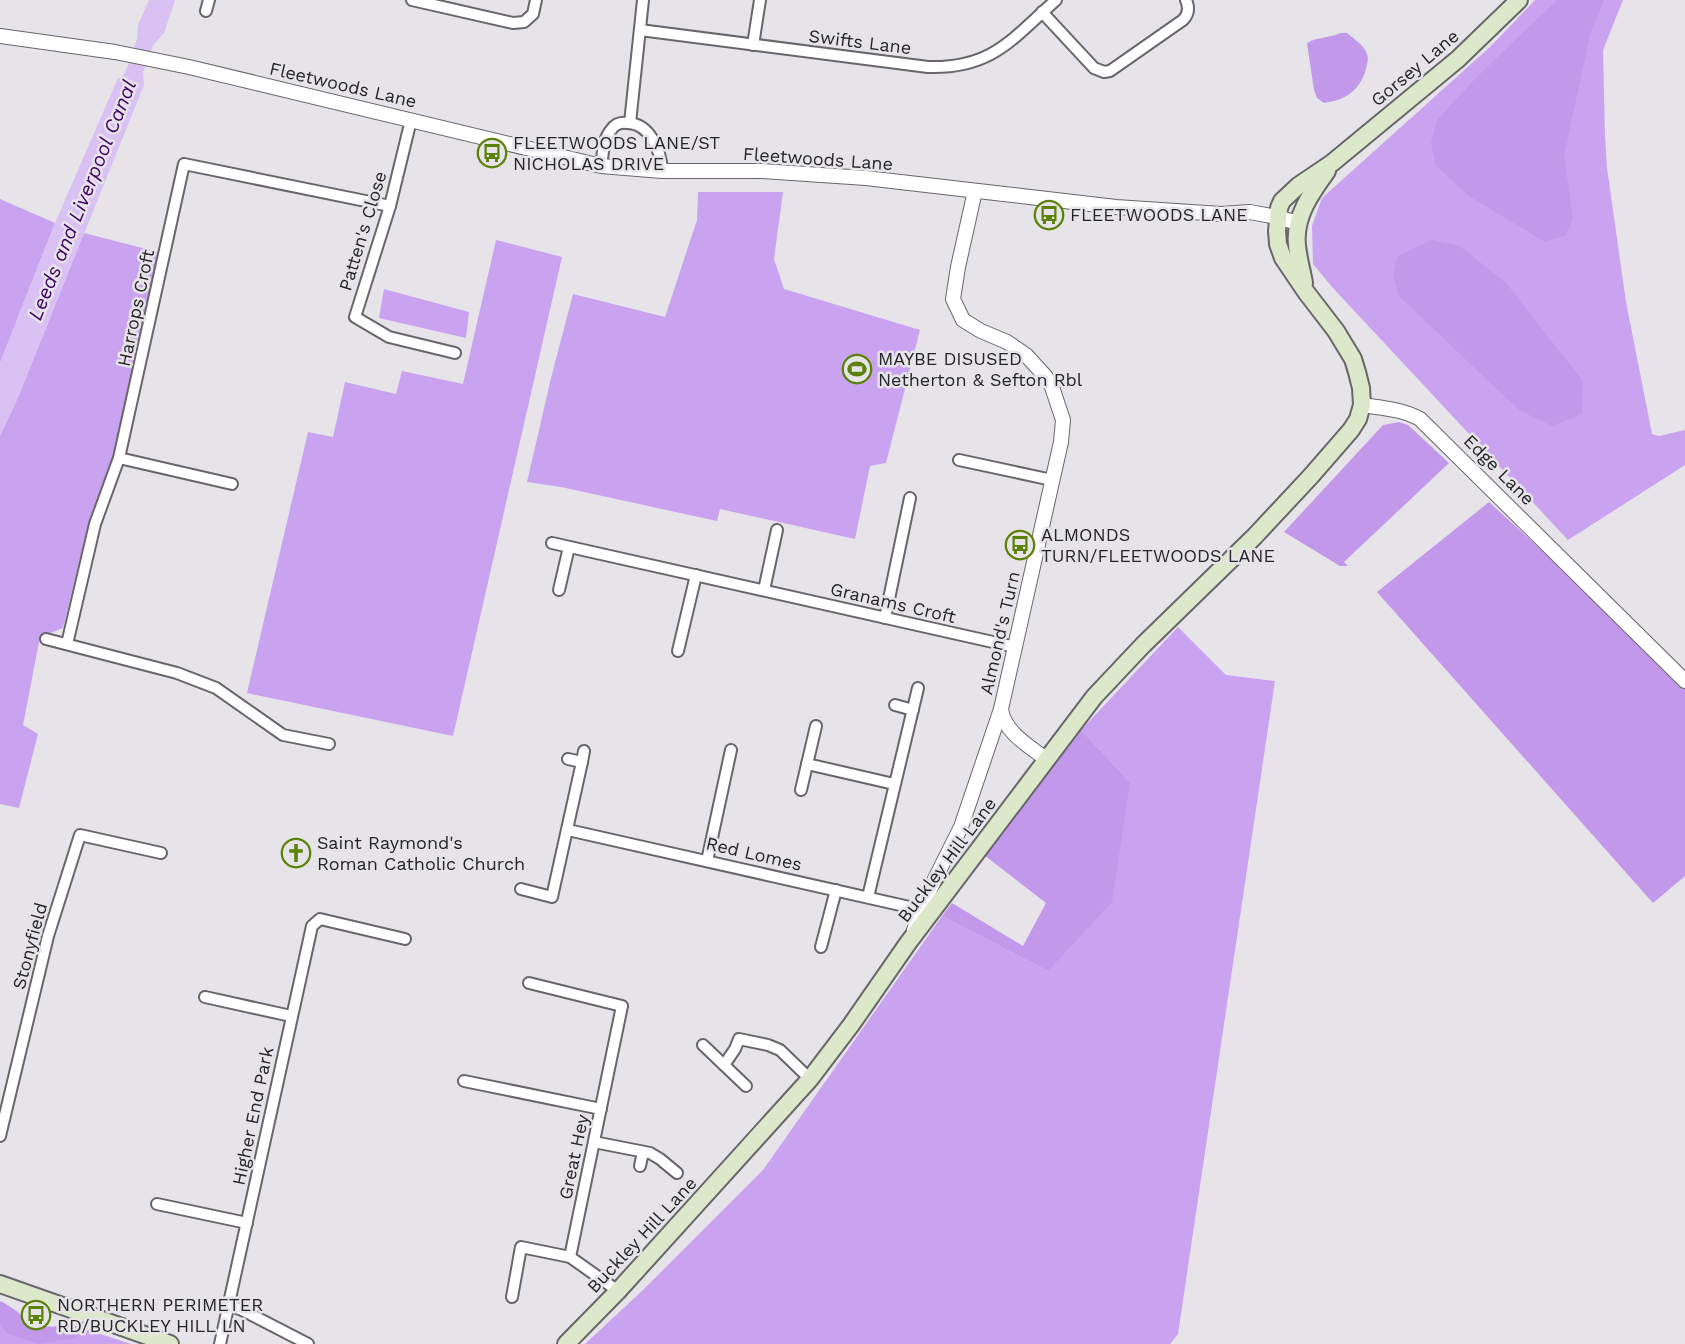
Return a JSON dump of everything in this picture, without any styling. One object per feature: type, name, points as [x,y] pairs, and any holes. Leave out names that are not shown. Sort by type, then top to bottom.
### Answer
[{"type":"main road","name":"Gorsey Lane","points":[[1277,217],[1282,201],[1298,186],[1332,163],[1458,59],[1519,0]]},
{"type":"main road","name":"Gorsey Lane","points":[[1298,223],[1312,192],[1332,163]]},
{"type":"main road","points":[[1277,217],[1278,244],[1283,258],[1336,331],[1353,359],[1361,388],[1362,405]]},
{"type":"main road","points":[[1298,223],[1296,243],[1306,292]]},
{"type":"main road","name":"Buckley Hill Lane","points":[[566,1344],[618,1291],[810,1079],[851,1025],[908,943],[927,911],[1074,722],[1115,674],[1254,537],[1316,470],[1351,430],[1358,419],[1362,405]]},
{"type":"main road","points":[[0,1284],[170,1344]]},
{"type":"street","points":[[412,0],[513,23],[524,22],[533,14],[536,0]]},
{"type":"street","points":[[630,123],[643,0]]},
{"type":"street","points":[[753,45],[760,0]]},
{"type":"street","name":"Swifts Lane","points":[[640,30],[928,67],[954,66],[980,60],[999,50],[1056,0]]},
{"type":"street","points":[[1042,12],[1094,68],[1104,72],[1110,71],[1184,20],[1188,12],[1186,0]]},
{"type":"street","name":"Fleetwoods Lane","points":[[0,36],[115,52],[164,62],[601,166],[662,171],[761,171],[866,178],[1116,207],[1221,214],[1250,213],[1298,223]]},
{"type":"street","name":"Patten's Close","points":[[411,120],[390,206],[355,317],[389,337],[455,352]]},
{"type":"street","points":[[601,166],[607,136],[611,130],[615,125],[630,123],[638,124],[652,140],[660,154],[662,171]]},
{"type":"street","name":"Harrops Croft","points":[[67,644],[95,524],[119,458],[184,164],[390,206]]},
{"type":"street","name":"Almond's Turn","points":[[975,191],[953,299],[963,320],[1007,342],[1026,355],[1052,387],[1063,420],[1061,442],[1001,709],[1003,719],[1009,729],[1046,759]]},
{"type":"street","name":"Edge Lane","points":[[1362,405],[1394,409],[1420,419],[1685,681]]},
{"type":"street","points":[[119,458],[232,484]]},
{"type":"street","points":[[959,460],[1052,480]]},
{"type":"street","points":[[885,618],[910,498]]},
{"type":"street","points":[[764,590],[777,530]]},
{"type":"street","name":"Granams Croft","points":[[552,543],[1015,647]]},
{"type":"street","points":[[559,590],[569,547]]},
{"type":"street","points":[[678,651],[696,575]]},
{"type":"street","points":[[46,639],[187,676],[216,688],[282,735],[328,744]]},
{"type":"street","points":[[868,897],[918,688]]},
{"type":"street","points":[[895,705],[913,710]]},
{"type":"street","points":[[927,911],[928,893],[961,827],[1001,709]]},
{"type":"street","points":[[801,790],[816,726]]},
{"type":"street","points":[[707,861],[731,750]]},
{"type":"street","points":[[521,889],[552,897],[583,756],[567,759]]},
{"type":"street","points":[[807,764],[894,784]]},
{"type":"street","name":"Red Lomes","points":[[568,830],[927,911]]},
{"type":"street","name":"Stonyfield","points":[[0,1136],[48,936],[80,835],[161,853]]},
{"type":"street","points":[[821,947],[836,890]]},
{"type":"street","name":"Higher End Park","points":[[220,1344],[312,926],[320,920],[405,939]]},
{"type":"street","name":"Great Hey","points":[[529,983],[622,1006],[570,1257]]},
{"type":"street","points":[[205,997],[291,1016]]},
{"type":"street","points":[[724,1065],[735,1050],[739,1039],[780,1050],[810,1079]]},
{"type":"street","points":[[703,1045],[746,1086]]},
{"type":"street","points":[[464,1081],[601,1109]]},
{"type":"street","points":[[594,1142],[650,1154],[677,1173]]},
{"type":"street","points":[[640,1166],[643,1152]]},
{"type":"street","points":[[157,1204],[248,1223]]},
{"type":"street","points":[[512,1297],[521,1247],[570,1257],[618,1291]]},
{"type":"street","points":[[228,1305],[308,1344]]},
{"type":"shaded area","points":[[1535,0],[1623,0],[1603,50],[1607,168],[1626,302],[1652,434],[1659,436],[1685,430],[1685,465],[1568,540],[1313,264],[1312,226],[1322,198],[1490,47]]},
{"type":"shaded area","points":[[1557,0],[1604,0],[1590,35],[1564,156],[1573,218],[1566,235],[1545,242],[1469,196],[1436,166],[1431,143],[1437,120],[1477,77]]},
{"type":"shaded area","points":[[1347,33],[1364,48],[1368,58],[1366,69],[1360,83],[1351,93],[1324,103],[1317,98],[1314,90],[1307,43]]},
{"type":"shaded area","points":[[698,192],[783,192],[774,259],[784,289],[920,330],[886,463],[870,466],[855,539],[720,509],[717,521],[561,487],[527,482],[573,294],[665,317],[697,220]]},
{"type":"shaded area","points":[[0,199],[55,223],[0,363]]},
{"type":"shaded area","points":[[84,233],[158,252],[115,459],[89,522],[63,628],[40,637],[23,725],[38,734],[19,808],[0,804],[0,436],[19,395]]},
{"type":"shaded area","points":[[496,240],[562,257],[453,736],[247,693],[308,432],[333,437],[345,382],[396,394],[402,371],[463,384]]},
{"type":"shaded area","points":[[1432,240],[1460,246],[1506,283],[1583,381],[1582,414],[1552,426],[1519,410],[1399,296],[1393,275],[1398,256]]},
{"type":"shaded area","points":[[384,289],[469,312],[466,338],[379,318]]},
{"type":"shaded area","points":[[1399,422],[1408,425],[1449,463],[1344,562],[1348,566],[1340,566],[1284,532],[1383,425]]},
{"type":"shaded area","points":[[1489,502],[1685,681],[1685,876],[1653,903],[1377,592]]},
{"type":"shaded area","points":[[1178,627],[1226,675],[1275,681],[1178,1334],[1170,1344],[585,1344],[644,1289],[763,1170],[942,916],[1048,971],[1130,782],[1081,730]]},
{"type":"shaded area","points":[[1081,730],[1130,782],[1112,902],[1048,971],[942,916],[952,903],[1023,946],[1046,903],[984,855]]},
{"type":"shaded area","points":[[0,1301],[17,1311],[28,1323],[51,1327],[73,1325],[131,1344],[0,1344]]},
{"type":"shaded area","points":[[0,1301],[36,1326],[73,1325],[80,1332],[75,1338],[39,1344],[8,1334],[0,1324]]},
{"type":"water","name":"Leeds and Liverpool Canal","points":[[149,0],[175,0],[164,33],[153,45],[143,73],[144,85],[19,395],[0,436],[0,363],[55,223],[117,80],[125,73],[137,39],[138,25]]},
{"type":"place","name":"FLEETWOODS LANE/ST NICHOLAS DRIVE","points":[[492,153]]},
{"type":"place","name":"FLEETWOODS LANE","points":[[1049,215]]},
{"type":"place","name":"MAYBE DISUSED Netherton & Sefton Rbl","points":[[857,369]]},
{"type":"place","name":"ALMONDS TURN/FLEETWOODS LANE","points":[[1020,545]]},
{"type":"place","name":"Saint Raymond's Roman Catholic Church","points":[[296,853]]},
{"type":"place","name":"NORTHERN PERIMETER RD/BUCKLEY HILL LN","points":[[36,1315]]}]
